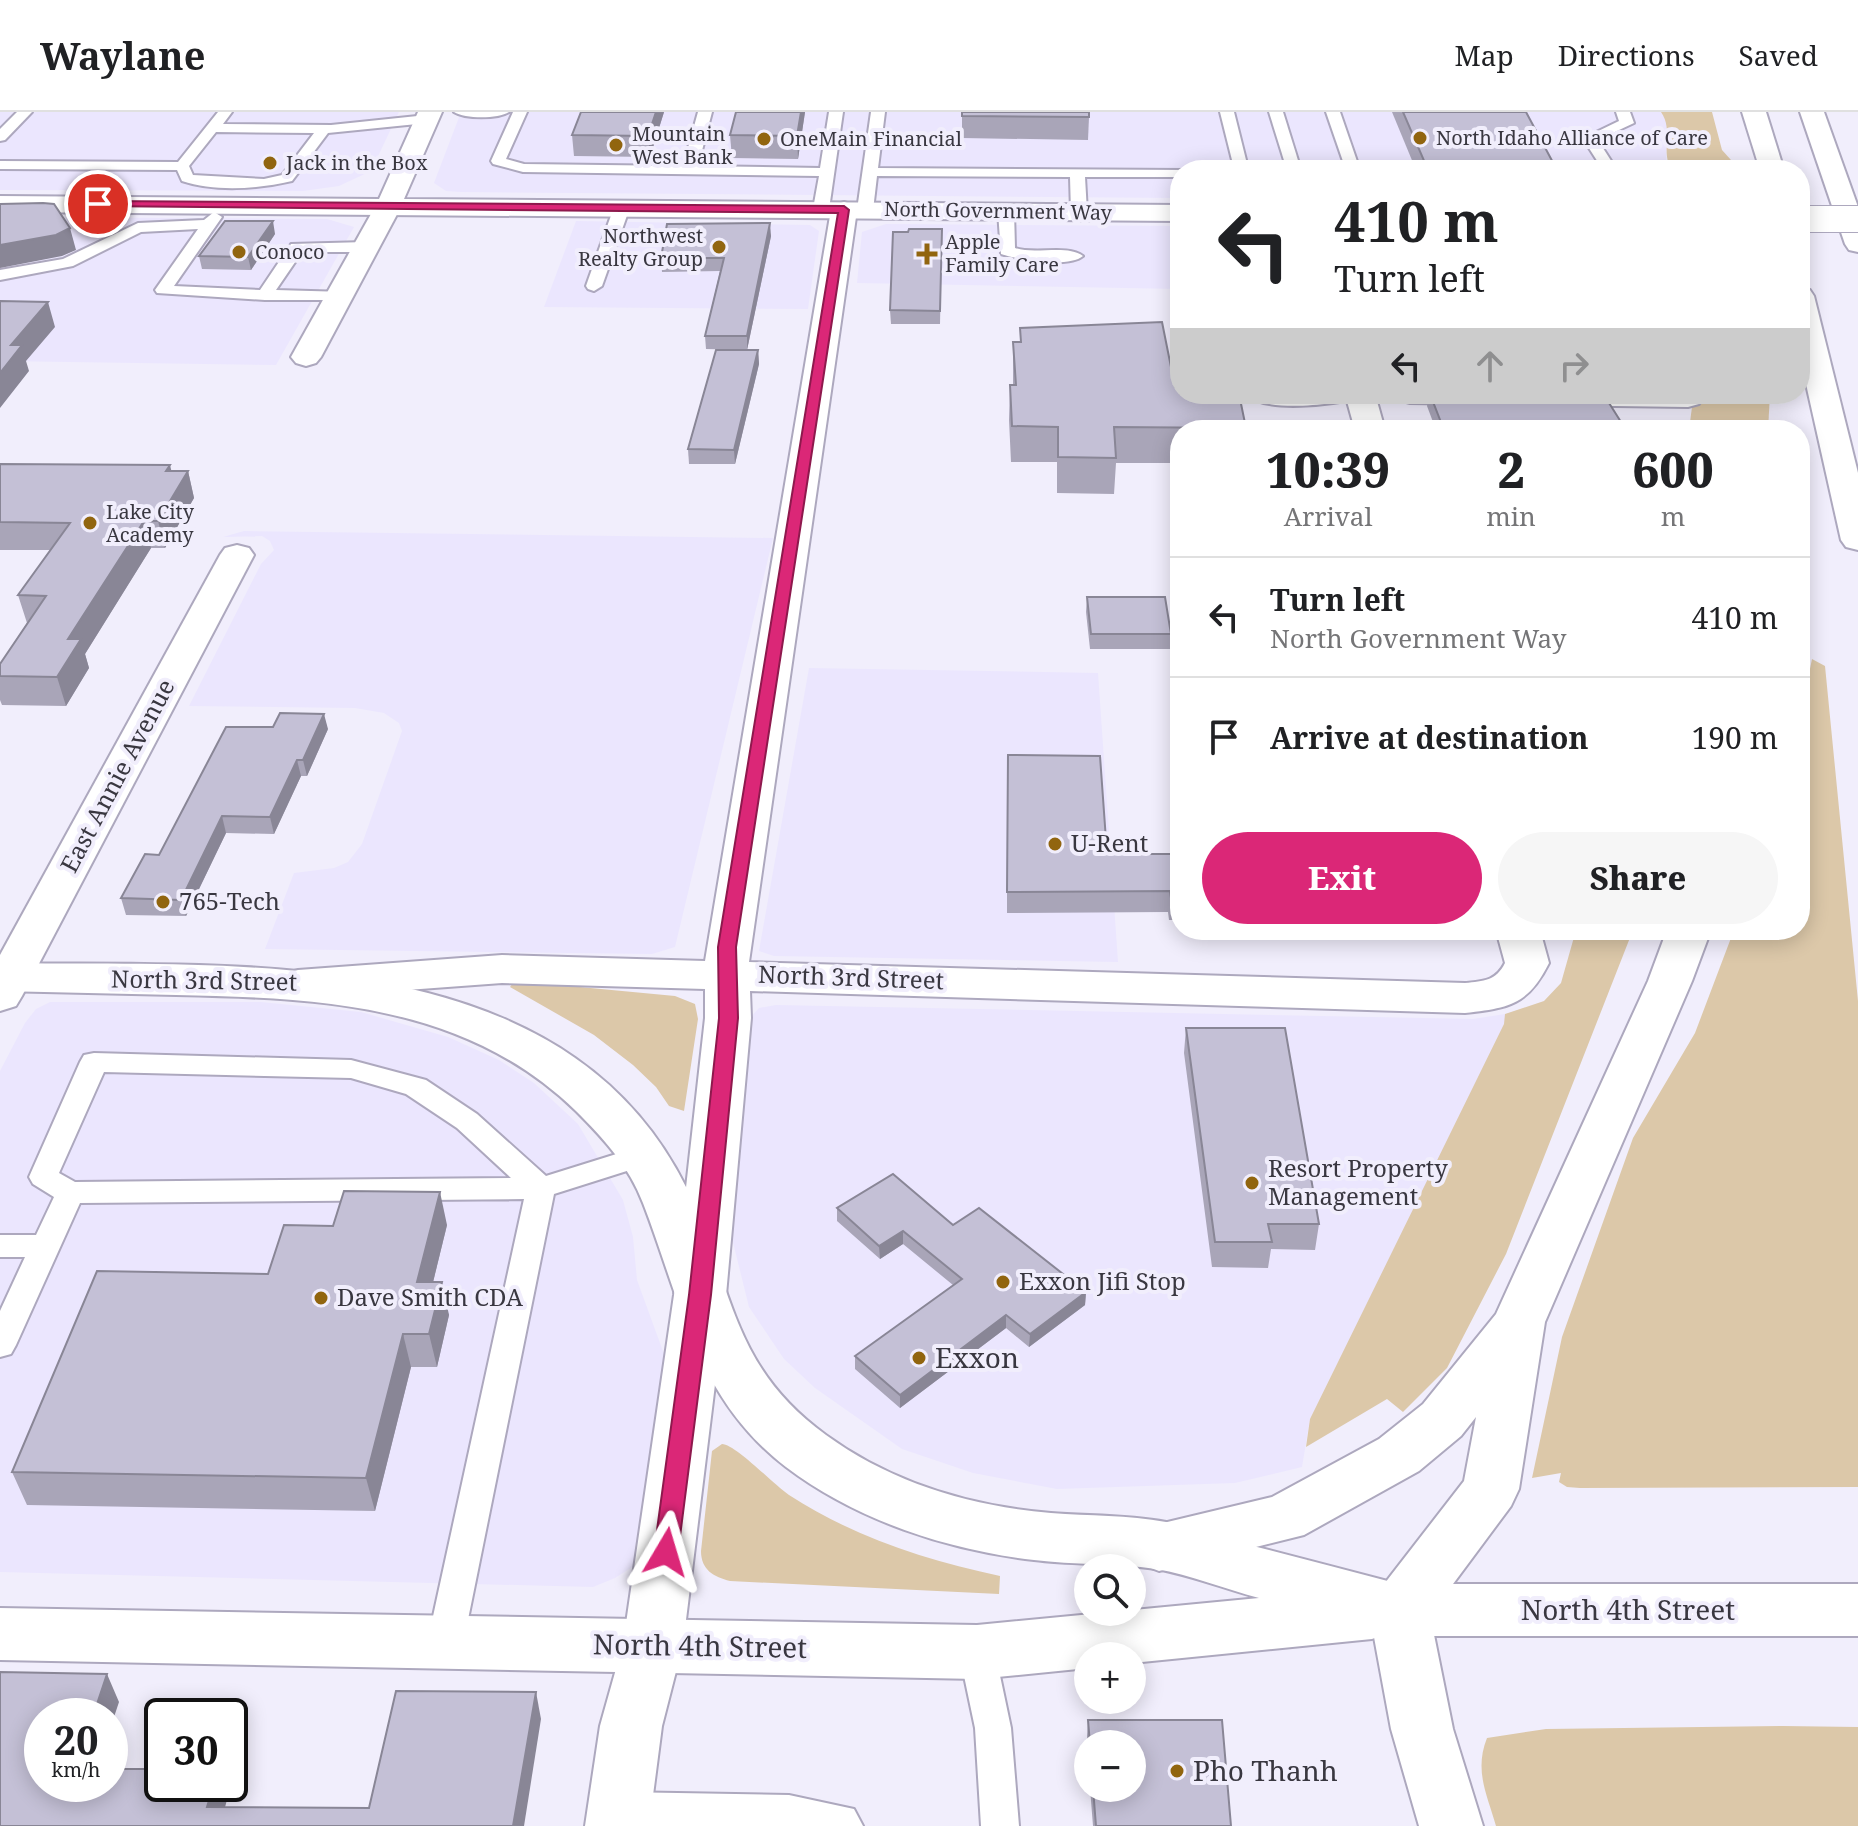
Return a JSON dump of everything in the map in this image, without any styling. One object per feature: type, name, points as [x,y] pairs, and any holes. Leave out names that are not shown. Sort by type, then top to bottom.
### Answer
[{"type":"main road","points":[[1748,112],[1766,144]]},
{"type":"main road","points":[[1754,112],[1770,160]]},
{"type":"main road","points":[[1812,112],[1858,244]]},
{"type":"main road","points":[[306,357],[389,205],[429,116]]},
{"type":"main road","points":[[1837,178],[1840,125]]},
{"type":"main road","name":"North Government Way","points":[[0,204],[216,214],[389,205],[1170,213]]},
{"type":"main road","points":[[618,1818],[631,1726],[653,1644],[700,1295],[728,1018],[727,947],[843,210]]},
{"type":"main road","points":[[1810,219],[1858,219]]},
{"type":"main road","points":[[1810,342],[1858,540]]},
{"type":"main road","points":[[1810,383],[1815,365]]},
{"type":"main road","name":"East Annie Avenue","points":[[3,983],[237,555]]},
{"type":"main road","name":"North 3rd Street","points":[[3,983],[294,984],[502,969],[1465,998],[1498,994],[1518,984],[1527,963],[1521,940]]},
{"type":"main road","points":[[1159,1546],[1284,1518],[1399,1455],[1442,1420],[1519,1322],[1685,940]]},
{"type":"main road","name":"North 4th Street","points":[[294,984],[425,1005],[512,1038],[539,1053],[590,1094],[642,1156],[668,1203],[720,1351],[757,1410],[803,1449],[850,1481],[924,1514],[1017,1533],[1159,1546],[1399,1610]]},
{"type":"main road","points":[[1451,1826],[1422,1729],[1399,1610],[1491,1489],[1519,1322]]},
{"type":"main road","name":"North 4th Street","points":[[0,1634],[977,1652],[1399,1610],[1858,1610]]},
{"type":"lane","points":[[0,137],[25,112]]},
{"type":"lane","points":[[182,166],[225,112]]},
{"type":"lane","points":[[278,128],[290,112]]},
{"type":"lane","points":[[461,112],[502,112]]},
{"type":"lane","points":[[520,112],[498,161],[506,165],[523,168],[826,172]]},
{"type":"lane","points":[[689,171],[705,112]]},
{"type":"lane","points":[[836,112],[826,172],[843,210]]},
{"type":"lane","points":[[843,210],[870,172],[878,112]]},
{"type":"lane","points":[[1227,112],[1239,160]]},
{"type":"lane","points":[[1276,112],[1291,160]]},
{"type":"lane","points":[[1333,112],[1350,160]]},
{"type":"lane","points":[[1604,160],[1594,145],[1595,136],[1627,123],[1623,112]]},
{"type":"lane","points":[[212,128],[324,129],[429,116]]},
{"type":"lane","points":[[182,166],[187,178],[199,182],[280,180],[293,172],[324,129]]},
{"type":"lane","points":[[0,165],[182,166]]},
{"type":"lane","points":[[870,172],[1170,173]]},
{"type":"lane","points":[[1077,172],[1079,212]]},
{"type":"lane","points":[[594,286],[622,207]]},
{"type":"lane","points":[[1006,211],[1007,251],[1023,256],[1075,256]]},
{"type":"lane","points":[[0,275],[67,263],[138,228],[216,214]]},
{"type":"lane","points":[[216,214],[163,290],[340,295]]},
{"type":"lane","points":[[265,295],[297,247],[366,247]]},
{"type":"lane","points":[[541,1188],[467,1121],[416,1087],[351,1069],[94,1062],[43,1177],[70,1193],[541,1188],[642,1156]]},
{"type":"lane","points":[[445,1644],[541,1188]]},
{"type":"lane","points":[[0,1345],[70,1193]]},
{"type":"lane","points":[[0,1246],[45,1246]]},
{"type":"lane","points":[[977,1652],[993,1728],[1000,1826]]},
{"type":"lane","points":[[618,1818],[789,1813],[840,1822],[844,1826]]},
{"type":"shaded area","points":[[0,112],[399,112],[371,171],[339,186],[303,191],[0,190]]},
{"type":"shaded area","points":[[461,112],[1661,112],[1667,121],[1666,160],[1170,160],[1170,198],[461,192],[446,191],[434,183]]},
{"type":"shaded area","points":[[1661,112],[1712,112],[1722,150],[1731,160],[1668,160],[1665,119]]},
{"type":"shaded area","points":[[0,217],[327,219],[354,227],[276,365],[0,361]]},
{"type":"shaded area","points":[[576,221],[810,225],[819,231],[808,309],[544,307]]},
{"type":"shaded area","points":[[886,224],[1170,226],[1170,289],[857,283],[862,232]]},
{"type":"shaded area","points":[[1693,404],[1769,404],[1769,420],[1690,420]]},
{"type":"shaded area","points":[[244,531],[773,538],[675,947],[652,954],[265,949],[294,873],[334,868],[348,862],[362,844],[402,731],[399,723],[384,713],[355,708],[189,706],[261,564],[274,550],[270,541],[262,536],[223,537]]},
{"type":"shaded area","points":[[1812,659],[1825,666],[1858,1001],[1858,1487],[1580,1488],[1567,1487],[1559,1482],[1561,1473],[1532,1478],[1562,1337],[1633,1138],[1695,1033],[1730,940],[1810,940]]},
{"type":"shaded area","points":[[809,668],[1098,673],[1118,962],[774,956],[759,951]]},
{"type":"shaded area","points":[[1573,940],[1629,940],[1506,1254],[1447,1368],[1403,1412],[1387,1399],[1306,1447],[1310,1419],[1504,1024],[1505,1014],[1544,1001],[1561,983]]},
{"type":"shaded area","points":[[513,983],[675,996],[695,1004],[698,1019],[684,1111],[669,1106],[656,1087],[633,1065],[594,1035],[510,987]]},
{"type":"shaded area","name":"Dave Smith CDA","points":[[50,1002],[261,1002],[361,1012],[448,1037],[499,1060],[534,1083],[578,1124],[623,1200],[633,1237],[637,1280],[668,1365],[637,1564],[593,1587],[0,1572],[0,1071],[25,1023],[36,1009]]},
{"type":"shaded area","points":[[776,1005],[1473,1019],[1505,1014],[1505,1024],[1310,1419],[1302,1467],[1235,1483],[1057,1489],[973,1473],[902,1449],[815,1388],[784,1359],[749,1307],[722,1198],[747,1021],[759,1008]]},
{"type":"shaded area","points":[[722,1444],[745,1457],[789,1495],[839,1523],[917,1554],[1000,1576],[999,1594],[730,1581],[714,1575],[703,1563],[701,1551],[712,1451]]},
{"type":"shaded area","points":[[1858,1727],[1858,1826],[1496,1826],[1483,1782],[1483,1750],[1487,1738],[1546,1729]]},
{"type":"building","points":[[581,112],[656,112],[648,136],[572,135]]},
{"type":"building","points":[[736,112],[801,112],[797,136],[730,135]]},
{"type":"building","points":[[962,112],[1089,112],[1089,117],[962,116]]},
{"type":"building","points":[[1403,112],[1526,112],[1552,160],[1424,160]]},
{"type":"building","points":[[0,204],[54,204],[70,228],[56,235],[0,245]]},
{"type":"building","points":[[225,221],[273,221],[248,257],[199,256]]},
{"type":"building","points":[[770,223],[747,336],[705,336],[724,258],[661,258],[667,224]]},
{"type":"building","points":[[909,229],[942,229],[940,311],[890,310],[893,232],[908,232]]},
{"type":"building","points":[[0,301],[48,302],[11,345],[22,345],[0,373]]},
{"type":"building","points":[[1162,322],[1170,362],[1170,404],[1241,404],[1244,420],[1170,420],[1170,427],[1114,427],[1116,458],[1058,457],[1058,427],[1012,426],[1010,385],[1016,385],[1013,342],[1021,342],[1020,328]]},
{"type":"building","points":[[716,350],[758,350],[734,450],[688,449]]},
{"type":"building","points":[[1434,404],[1610,404],[1620,420],[1440,420]]},
{"type":"building","points":[[0,464],[170,465],[166,471],[188,471],[158,521],[144,521],[68,639],[81,639],[57,677],[0,676],[0,664],[46,596],[18,595],[70,523],[0,522]]},
{"type":"building","points":[[1087,597],[1165,597],[1170,634],[1091,634]]},
{"type":"building","points":[[280,713],[324,714],[303,760],[297,760],[270,817],[222,816],[181,900],[121,898],[145,854],[159,855],[226,727],[273,727]]},
{"type":"building","name":"U-Rent","points":[[1008,755],[1100,756],[1107,854],[1170,854],[1170,891],[1007,892]]},
{"type":"building","name":"Resort Property Management","points":[[1186,1028],[1285,1028],[1319,1224],[1268,1224],[1272,1242],[1215,1242]]},
{"type":"building","points":[[893,1174],[953,1225],[979,1208],[1086,1292],[1030,1334],[1006,1315],[900,1395],[855,1356],[962,1279],[903,1231],[879,1246],[837,1208]]},
{"type":"building","points":[[344,1191],[440,1192],[417,1282],[442,1282],[429,1334],[403,1334],[366,1478],[12,1472],[97,1271],[268,1274],[284,1225],[333,1226]]},
{"type":"building","points":[[0,1672],[107,1674],[99,1698],[24,1698],[24,1802],[128,1802],[128,1769],[144,1769],[144,1802],[209,1802],[207,1807],[369,1808],[396,1691],[536,1692],[513,1826],[0,1826]]},
{"type":"building","name":"Pho Thanh","points":[[1088,1720],[1222,1720],[1231,1826],[1096,1826],[1094,1802],[1146,1802],[1146,1730],[1089,1730]]},
{"type":"place","name":"North Idaho Alliance of Care","points":[[1420,138]]},
{"type":"place","name":"OneMain Financial","points":[[764,139]]},
{"type":"place","name":"Mountain West Bank","points":[[616,145]]},
{"type":"place","name":"Jack in the Box","points":[[270,163]]},
{"type":"place","name":"Northwest Realty Group","points":[[719,247]]},
{"type":"place","name":"Conoco","points":[[239,252]]},
{"type":"place","name":"Apple Family Care","points":[[927,254]]},
{"type":"place","name":"Lake City Academy","points":[[90,523]]},
{"type":"place","name":"U-Rent","points":[[1055,844]]},
{"type":"place","name":"765-Tech","points":[[163,902]]},
{"type":"place","name":"Resort Property Management","points":[[1252,1183]]},
{"type":"place","name":"Exxon Jifi Stop","points":[[1003,1282]]},
{"type":"place","name":"Dave Smith CDA","points":[[321,1298]]},
{"type":"place","name":"Exxon","points":[[919,1358]]},
{"type":"place","name":"Pho Thanh","points":[[1177,1771]]},
{"type":"route","points":[[98,204],[844,210],[727,947],[728,1018],[700,1295],[666,1552]]}]
